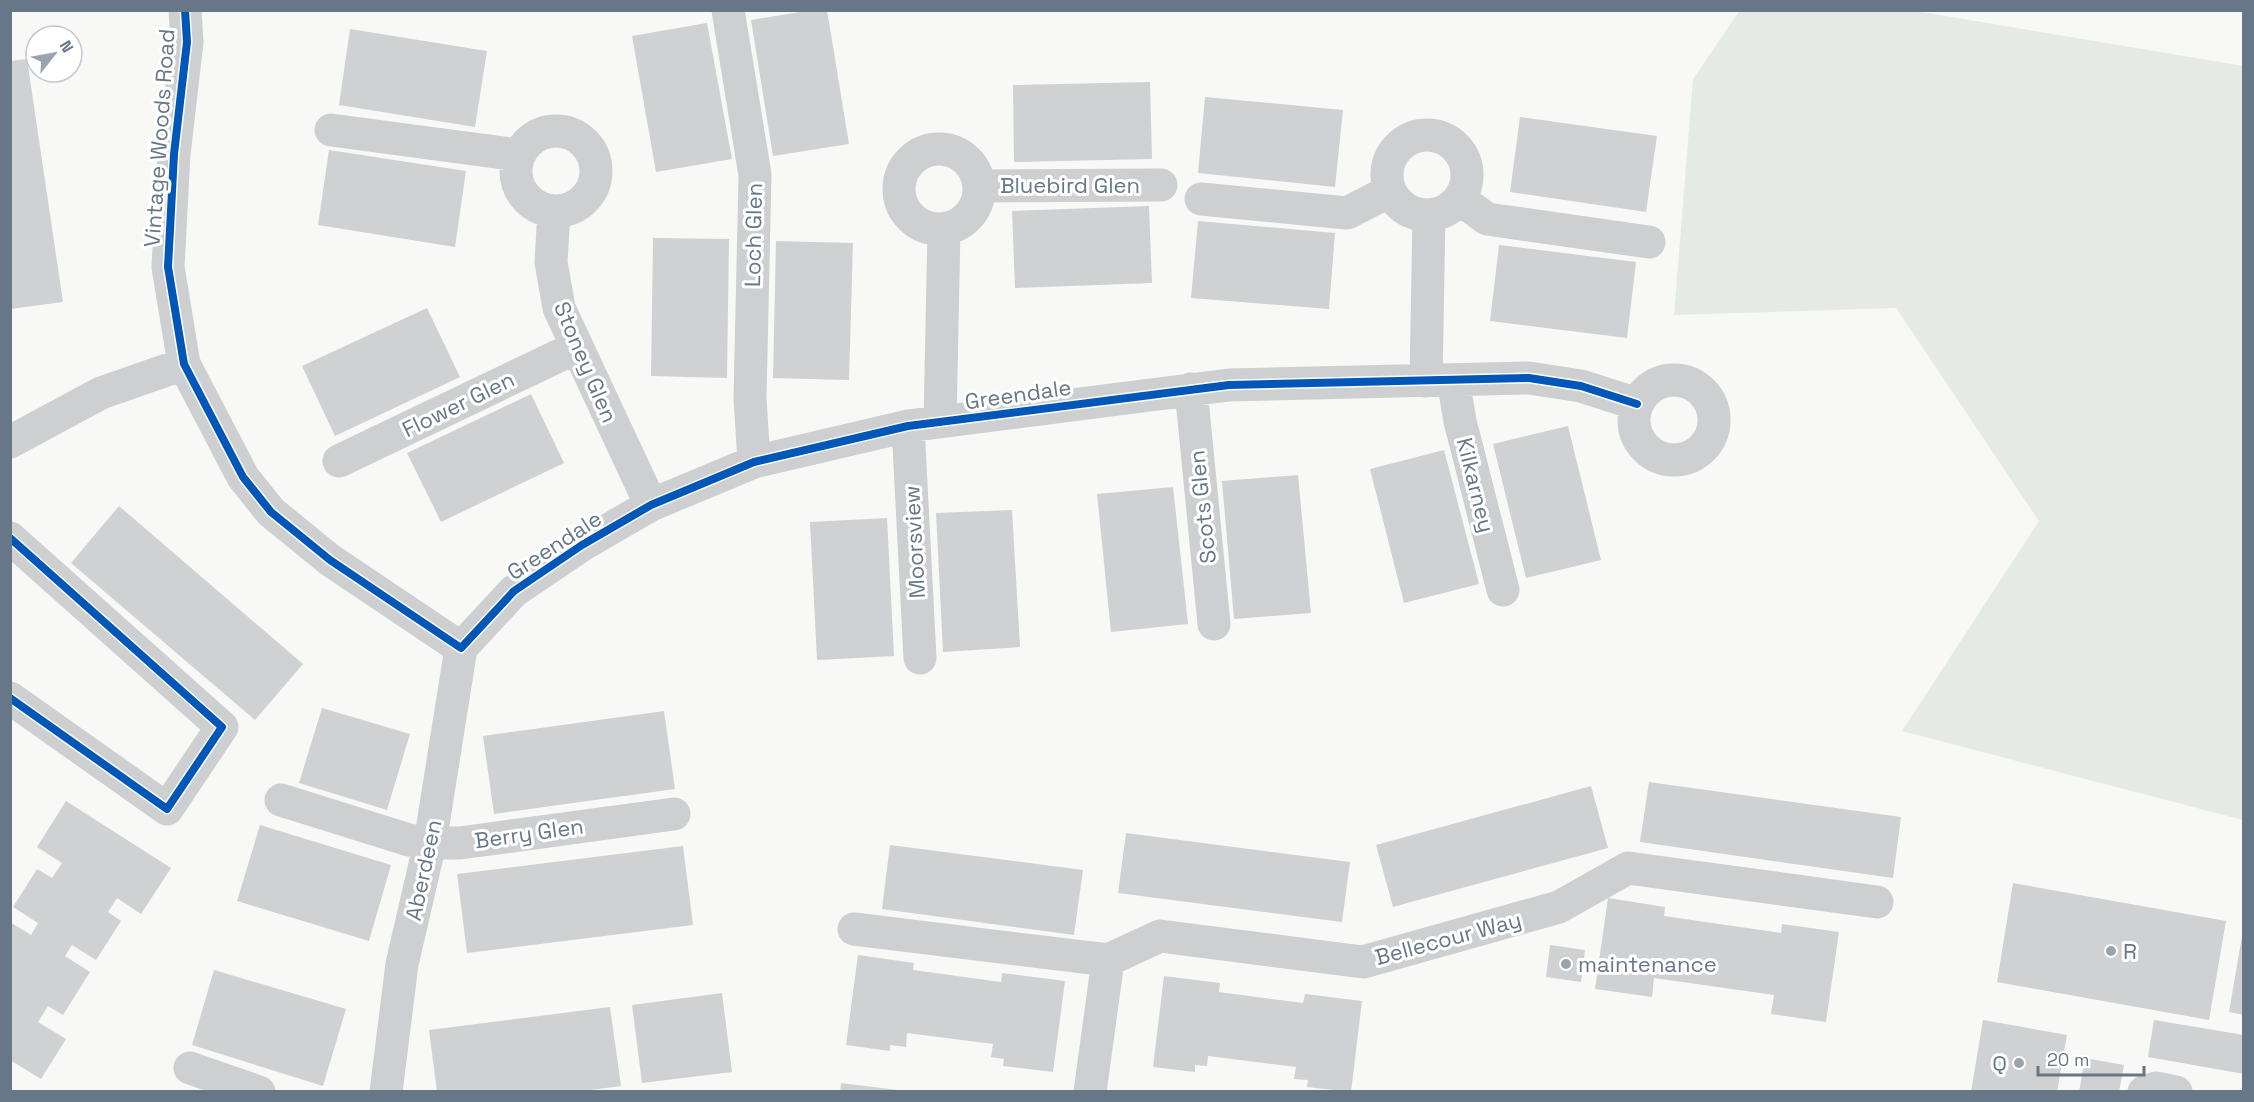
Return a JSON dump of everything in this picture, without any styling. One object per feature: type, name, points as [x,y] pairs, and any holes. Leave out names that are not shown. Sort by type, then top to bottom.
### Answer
[{"type":"street","name":"Vintage Woods Road","points":[[185,10],[187,42],[174,154],[168,267],[184,364],[243,477],[271,512],[330,560],[461,648]]},
{"type":"street","name":"Loch Glen","points":[[728,10],[755,175],[750,398],[754,462]]},
{"type":"street","points":[[331,130],[518,155]]},
{"type":"street","points":[[551,130],[564,131],[578,136],[588,146],[595,159],[596,173],[593,187],[574,207],[546,211],[534,205],[523,195],[517,183],[515,169],[518,155],[531,139],[551,130]]},
{"type":"street","points":[[1432,134],[1446,138],[1457,147],[1465,159],[1467,180],[1460,199],[1449,209],[1429,215],[1409,211],[1397,202],[1386,176],[1388,162],[1395,150],[1406,140],[1418,135],[1432,134]]},
{"type":"street","name":"Bluebird Glen","points":[[934,149],[948,149],[961,155],[971,164],[980,186],[976,205],[969,217],[958,226],[944,230],[930,229],[917,224],[907,214],[900,201],[898,187],[909,161],[920,153],[934,149]]},
{"type":"street","name":"Bluebird Glen","points":[[980,186],[1161,185]]},
{"type":"street","points":[[1201,199],[1347,213],[1390,190]]},
{"type":"street","points":[[1460,199],[1487,219],[1649,242]]},
{"type":"street","name":"Stoney Glen","points":[[554,211],[551,262],[559,308],[651,505]]},
{"type":"street","name":"Kilkarney","points":[[1429,215],[1440,380],[1460,420],[1503,590]]},
{"type":"street","points":[[940,422],[944,230]]},
{"type":"street","name":"Flower Glen","points":[[339,461],[577,347]]},
{"type":"street","points":[[10,442],[101,393],[184,364]]},
{"type":"street","name":"Greendale","points":[[461,648],[514,591],[582,545],[651,505],[754,462],[908,426],[1229,385],[1529,378],[1581,386],[1637,404]]},
{"type":"street","name":"Scots Glen","points":[[1191,389],[1214,624]]},
{"type":"street","name":"Moorsview","points":[[908,426],[920,658]]},
{"type":"street","points":[[10,538],[222,727],[166,809],[10,699]]},
{"type":"street","name":"Aberdeen","points":[[386,1092],[402,964],[430,843],[461,648]]},
{"type":"street","name":"Berry Glen","points":[[281,800],[409,840],[430,843],[460,843],[674,814]]},
{"type":"street","name":"Bellecour Way","points":[[1108,960],[1160,936],[1363,962],[1559,908],[1628,868],[1877,902]]},
{"type":"street","points":[[854,929],[1108,960],[1090,1092]]},
{"type":"street","points":[[190,1068],[259,1092]]},
{"type":"street","points":[[2144,1092],[2156,1088],[2176,1092]]},
{"type":"shaded area","points":[[1740,10],[1916,11],[2243,66],[2243,820],[1902,731],[2039,521],[1896,308],[1674,315],[1693,79]]},
{"type":"building","points":[[812,10],[827,10],[849,144],[773,156],[751,20]]},
{"type":"building","points":[[707,23],[732,159],[656,172],[632,36]]},
{"type":"building","points":[[350,29],[487,51],[475,127],[339,105]]},
{"type":"building","points":[[24,59],[24,84],[31,84],[63,302],[10,309],[10,61]]},
{"type":"building","points":[[1150,82],[1152,159],[1014,162],[1013,85]]},
{"type":"building","points":[[1205,97],[1343,110],[1335,187],[1198,173]]},
{"type":"building","points":[[1520,117],[1657,136],[1646,212],[1510,192]]},
{"type":"building","points":[[329,150],[466,171],[455,247],[318,225]]},
{"type":"building","points":[[1149,206],[1152,283],[1015,288],[1012,211]]},
{"type":"building","points":[[1198,221],[1335,233],[1329,309],[1191,298]]},
{"type":"building","points":[[653,238],[729,239],[727,378],[651,376]]},
{"type":"building","points":[[776,241],[853,243],[849,380],[773,378]]},
{"type":"building","points":[[1499,245],[1636,262],[1627,338],[1490,321]]},
{"type":"building","points":[[427,308],[460,377],[335,436],[302,366]]},
{"type":"building","points":[[531,394],[564,463],[441,522],[407,453]]},
{"type":"building","points":[[1568,426],[1601,560],[1526,578],[1493,444]]},
{"type":"building","points":[[1444,450],[1479,584],[1404,603],[1370,469]]},
{"type":"building","points":[[1298,475],[1311,613],[1234,619],[1222,481]]},
{"type":"building","points":[[1173,487],[1188,624],[1111,632],[1097,494]]},
{"type":"building","points":[[119,506],[303,664],[255,720],[71,563]]},
{"type":"building","points":[[1012,510],[1020,647],[943,652],[936,513]]},
{"type":"building","points":[[887,518],[894,656],[817,660],[810,522]]},
{"type":"building","points":[[322,708],[410,734],[387,810],[299,783]]},
{"type":"building","points":[[664,711],[675,789],[494,814],[483,736]]},
{"type":"building","points":[[1649,782],[1901,817],[1893,878],[1640,842]]},
{"type":"building","points":[[1591,786],[1608,848],[1393,907],[1376,845]]},
{"type":"building","points":[[66,801],[171,868],[141,914],[117,898],[108,912],[121,921],[96,960],[72,945],[65,956],[90,972],[63,1015],[48,1006],[38,1022],[66,1039],[41,1079],[10,1060],[10,922],[31,935],[38,923],[13,907],[37,869],[52,878],[62,863],[37,847]]},
{"type":"building","points":[[260,825],[391,865],[369,941],[237,901]]},
{"type":"building","points":[[1126,833],[1350,862],[1342,922],[1118,893]]},
{"type":"building","points":[[890,845],[1083,870],[1074,935],[882,909]]},
{"type":"building","points":[[683,846],[693,925],[467,953],[457,874]]},
{"type":"building","name":"R","points":[[2013,883],[2226,921],[2209,1020],[1997,982]]},
{"type":"building","points":[[1608,898],[1665,907],[1664,916],[1781,933],[1782,924],[1839,932],[1826,1022],[1771,1014],[1774,995],[1654,978],[1652,997],[1595,989]]},
{"type":"building","points":[[2242,936],[2244,936],[2244,1015],[2229,1012]]},
{"type":"building","name":"maintenance","points":[[1550,945],[1585,950],[1581,982],[1546,977]]},
{"type":"building","points":[[858,955],[914,963],[913,970],[1001,982],[1002,973],[1065,981],[1053,1072],[1003,1066],[1004,1059],[991,1057],[993,1044],[907,1033],[906,1047],[890,1045],[890,1051],[846,1045]]},
{"type":"building","points":[[214,970],[346,1009],[323,1086],[192,1045]]},
{"type":"building","points":[[1164,976],[1220,983],[1219,992],[1303,1003],[1305,994],[1362,1001],[1351,1092],[1307,1087],[1308,1080],[1294,1079],[1296,1067],[1208,1056],[1207,1066],[1195,1065],[1195,1072],[1153,1067]]},
{"type":"building","points":[[722,993],[732,1072],[642,1083],[632,1005]]},
{"type":"building","points":[[610,1007],[621,1086],[575,1092],[437,1092],[429,1030]]},
{"type":"building","name":"Q","points":[[1983,1020],[2067,1035],[2057,1092],[1971,1092]]},
{"type":"building","points":[[2154,1020],[2244,1035],[2244,1074],[2148,1057]]},
{"type":"building","points":[[2085,1058],[2124,1065],[2119,1092],[2079,1092]]},
{"type":"building","points":[[841,1083],[898,1090],[898,1092],[840,1092]]},
{"type":"cycle path","points":[[185,10],[187,42],[174,154],[168,267],[184,364],[243,477],[271,512],[330,560],[461,648],[514,591],[582,545],[651,505],[754,462],[908,426],[1229,385],[1529,378],[1581,386],[1637,404]]},
{"type":"cycle path","points":[[10,538],[222,727],[167,809],[10,698]]},
{"type":"place","name":"R","points":[[2111,951]]},
{"type":"place","name":"maintenance","points":[[1566,964]]},
{"type":"place","name":"Q","points":[[2019,1063]]}]
